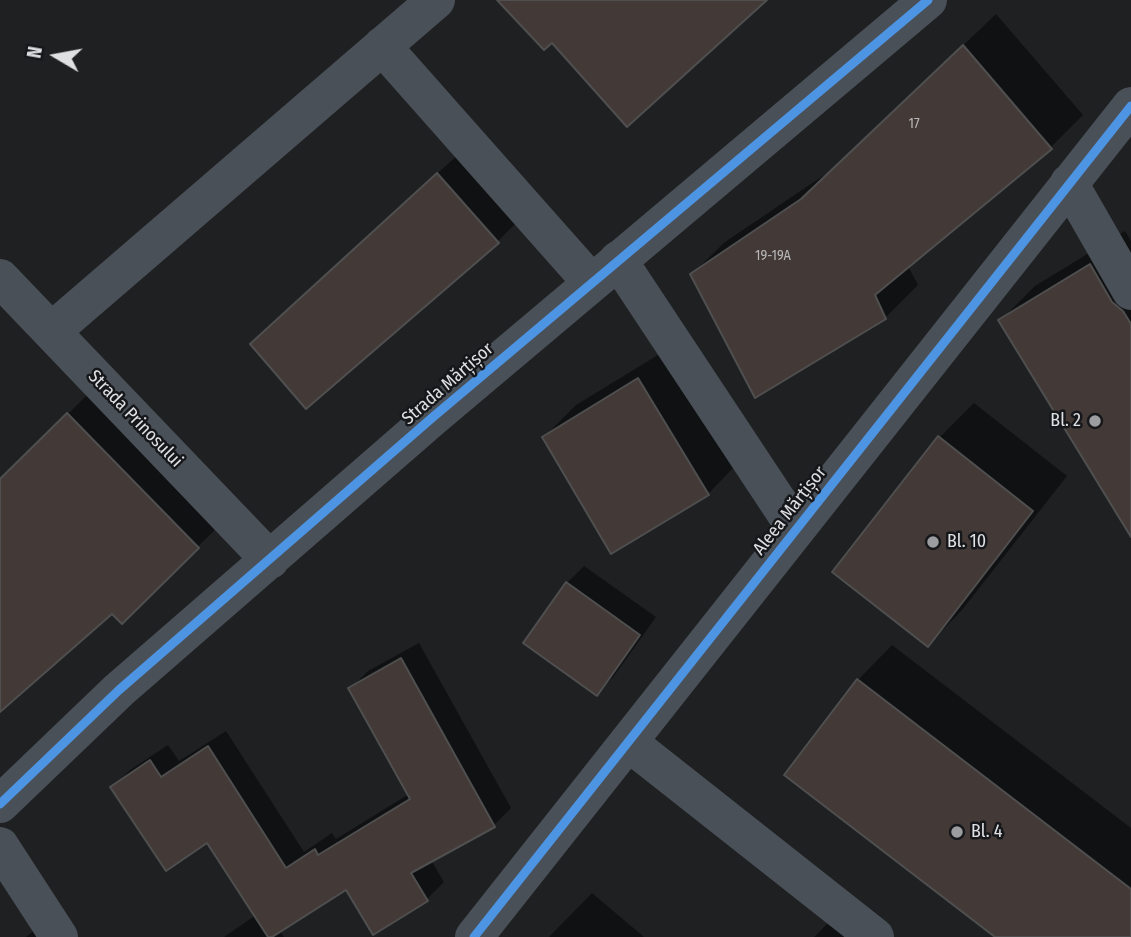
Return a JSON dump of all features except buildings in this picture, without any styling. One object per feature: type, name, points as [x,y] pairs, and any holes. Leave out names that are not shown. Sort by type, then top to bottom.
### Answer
[{"type":"street","points":[[52,331],[436,0]]},
{"type":"street","name":"Strada Mărțișor","points":[[0,804],[119,690],[604,271],[928,0]]},
{"type":"street","points":[[382,46],[604,271],[796,529]]},
{"type":"street","name":"Aleea Mărțișor","points":[[474,937],[1131,106]]},
{"type":"street","points":[[1069,183],[1131,291]]},
{"type":"street","name":"Strada Prinosului","points":[[0,278],[270,560]]},
{"type":"street","points":[[628,742],[875,937]]},
{"type":"street","points":[[0,846],[59,937]]},
{"type":"cycle path","points":[[0,804],[119,690],[433,417],[928,0]]},
{"type":"cycle path","points":[[474,937],[1131,106]]},
{"type":"place","name":"Bl. 2","points":[[1095,421]]},
{"type":"place","name":"Bl. 10","points":[[933,542]]},
{"type":"place","name":"Bl. 4","points":[[957,832]]}]
